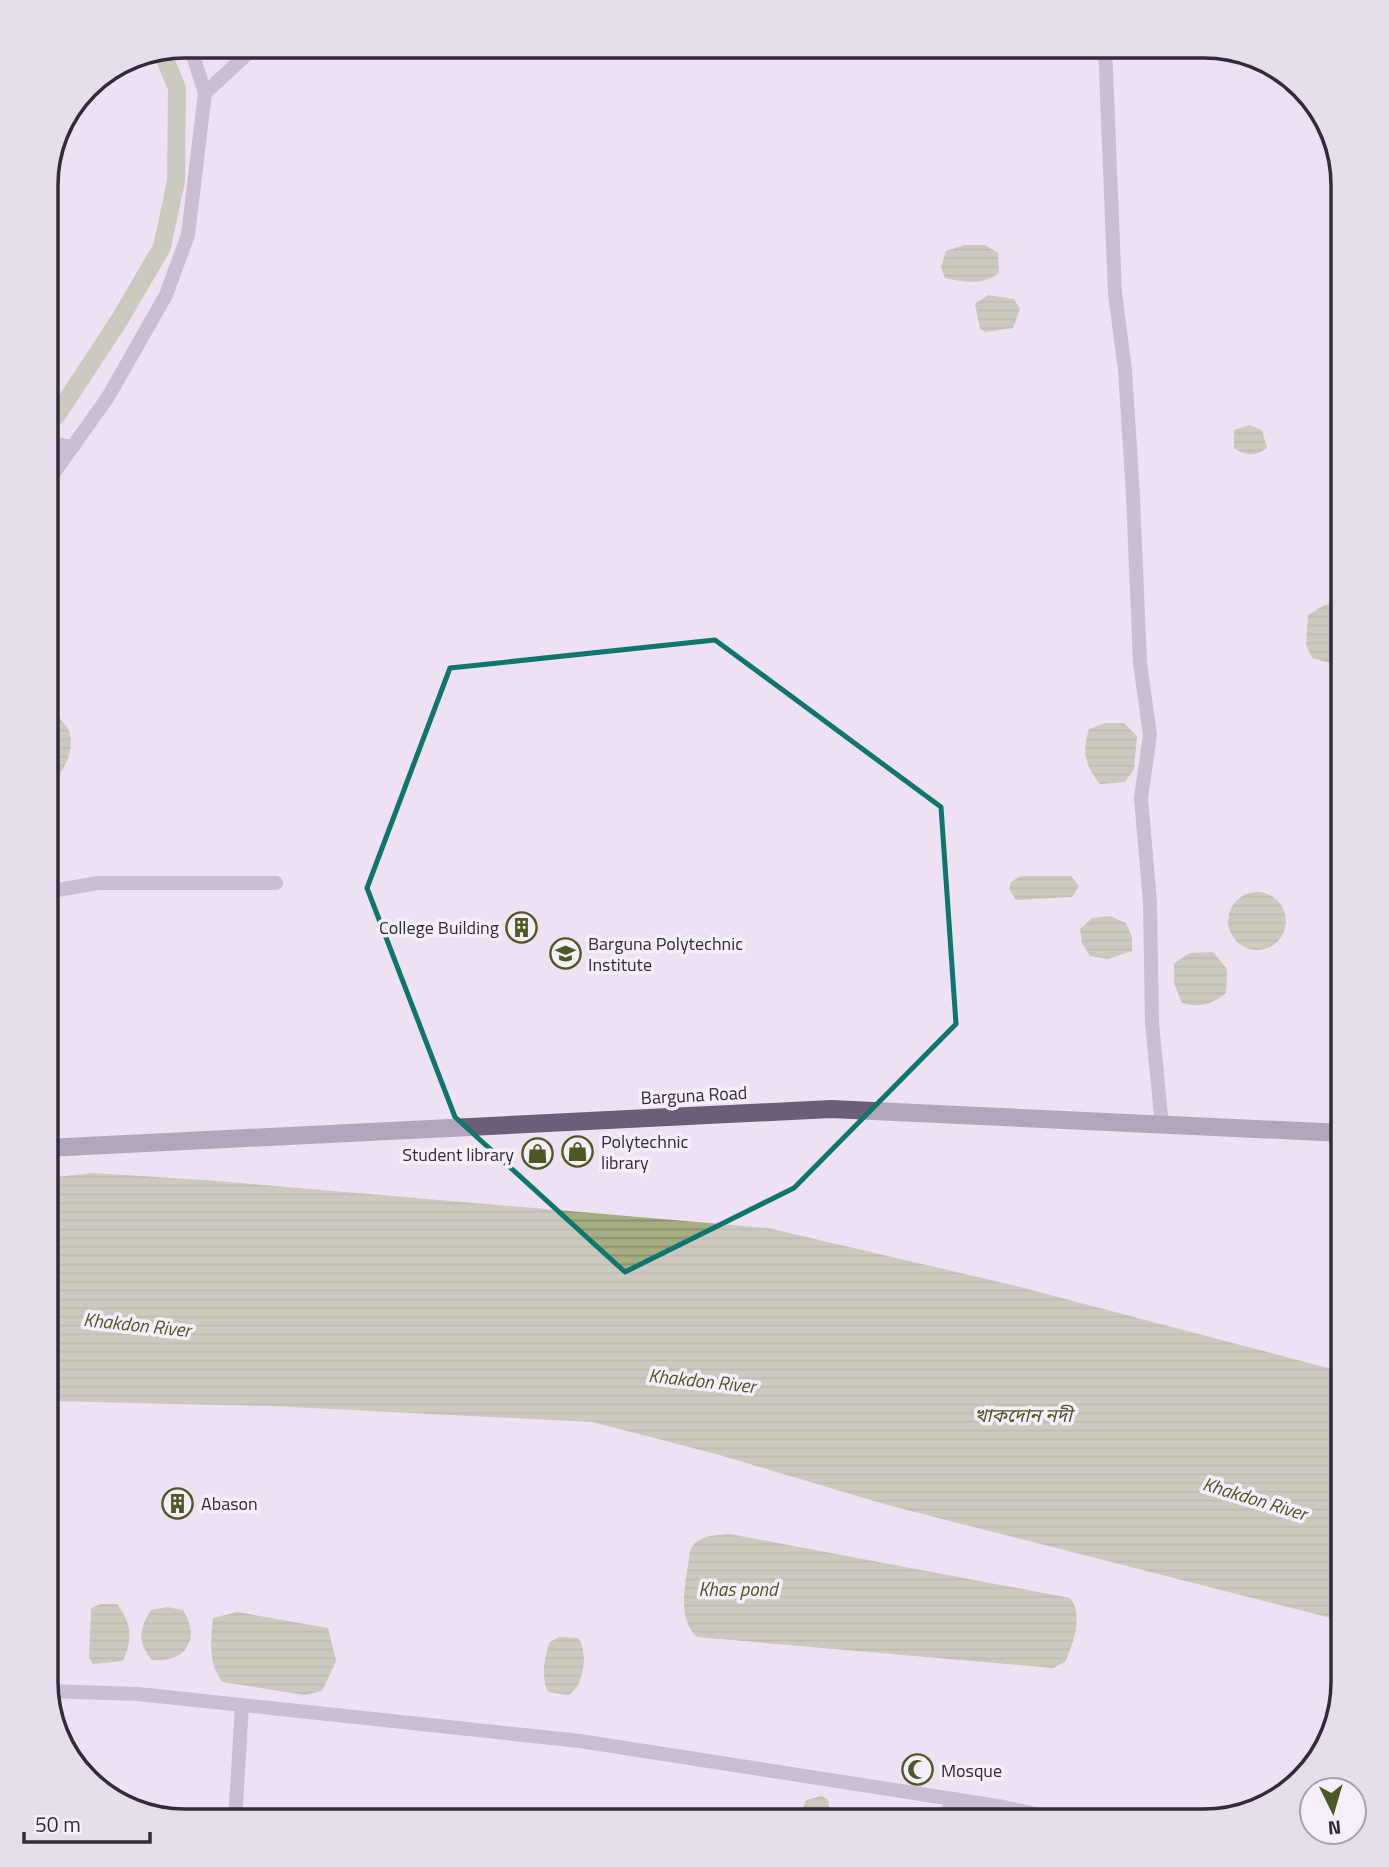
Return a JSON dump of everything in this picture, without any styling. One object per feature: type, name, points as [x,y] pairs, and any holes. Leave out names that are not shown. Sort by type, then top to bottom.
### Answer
[{"type":"main road","name":"Barguna Road","points":[[58,1147],[831,1109],[1331,1132]]},
{"type":"street","points":[[58,468],[108,397],[170,283],[188,234],[205,93],[194,58]]},
{"type":"street","points":[[205,93],[243,58]]},
{"type":"street","points":[[1105,58],[1115,293],[1125,370],[1140,663],[1150,735],[1140,798],[1150,902],[1152,1023],[1162,1125]]},
{"type":"street","points":[[58,445],[73,447]]},
{"type":"street","points":[[58,890],[98,883],[276,883]]},
{"type":"street","points":[[59,1691],[138,1694],[580,1741],[956,1799],[1005,1809]]},
{"type":"street","points":[[236,1809],[242,1705]]},
{"type":"street","points":[[949,1809],[956,1799]]},
{"type":"highlighted area","points":[[715,640],[941,807],[956,1024],[794,1188],[625,1272],[455,1117],[367,888],[450,668]]},
{"type":"water","points":[[964,245],[985,245],[998,253],[999,273],[980,281],[967,282],[945,278],[941,267],[946,251]]},
{"type":"water","points":[[988,295],[1014,299],[1020,309],[1013,328],[985,332],[980,328],[975,304]]},
{"type":"water","points":[[1249,425],[1262,430],[1267,448],[1254,454],[1242,453],[1234,448],[1234,430]]},
{"type":"water","points":[[1331,604],[1331,663],[1312,658],[1306,645],[1308,615]]},
{"type":"water","points":[[58,716],[71,738],[67,761],[59,774]]},
{"type":"water","points":[[1105,723],[1124,723],[1137,736],[1134,769],[1125,782],[1100,784],[1088,765],[1085,752],[1089,729]]},
{"type":"water","points":[[1021,876],[1071,876],[1079,886],[1072,897],[1016,900],[1009,889],[1011,882]]},
{"type":"water","points":[[1257,892],[1273,897],[1281,905],[1286,921],[1281,937],[1273,945],[1257,950],[1241,945],[1233,937],[1228,921],[1233,905],[1241,897]]},
{"type":"water","points":[[1110,916],[1126,923],[1132,937],[1132,951],[1108,959],[1090,956],[1082,943],[1080,929],[1092,918]]},
{"type":"water","points":[[1213,952],[1227,969],[1226,993],[1205,1004],[1182,1003],[1174,983],[1174,963],[1190,953]]},
{"type":"water","name":"খাকদোন নদী","points":[[93,1173],[205,1180],[768,1228],[1012,1285],[1331,1369],[1331,1618],[891,1506],[716,1454],[592,1422],[272,1406],[58,1401],[58,1177]]},
{"type":"water","name":"Khas pond","points":[[730,1534],[1070,1598],[1077,1621],[1071,1647],[1065,1662],[1053,1668],[697,1637],[690,1629],[684,1608],[690,1551],[697,1541]]},
{"type":"water","points":[[101,1604],[117,1604],[126,1618],[129,1639],[123,1661],[93,1664],[89,1658],[91,1608]]},
{"type":"water","points":[[167,1607],[183,1610],[191,1630],[190,1639],[187,1647],[174,1658],[152,1660],[144,1648],[142,1629],[151,1610]]},
{"type":"water","points":[[237,1612],[328,1628],[336,1661],[322,1691],[305,1695],[222,1682],[212,1659],[213,1618]]},
{"type":"water","points":[[559,1637],[578,1638],[583,1651],[581,1677],[578,1685],[568,1695],[548,1692],[545,1680],[544,1667],[548,1648],[550,1642]]},
{"type":"water","points":[[822,1796],[828,1800],[829,1809],[803,1809],[806,1800]]},
{"type":"waterway","points":[[58,413],[120,319],[162,247],[176,181],[177,88],[165,59]]},
{"type":"place","name":"College Building","points":[[522,927]]},
{"type":"place","name":"Barguna Polytechnic Institute","points":[[565,953]]},
{"type":"place","name":"Polytechnic library","points":[[578,1151]]},
{"type":"place","name":"Student library","points":[[537,1154]]},
{"type":"place","name":"Abason","points":[[178,1503]]},
{"type":"place","name":"Mosque","points":[[918,1770]]},
{"type":"water label","name":"Khakdon River","points":[[137,1324]]},
{"type":"water label","name":"Khakdon River","points":[[702,1380]]},
{"type":"water label","name":"Khakdon River","points":[[1255,1498]]}]
